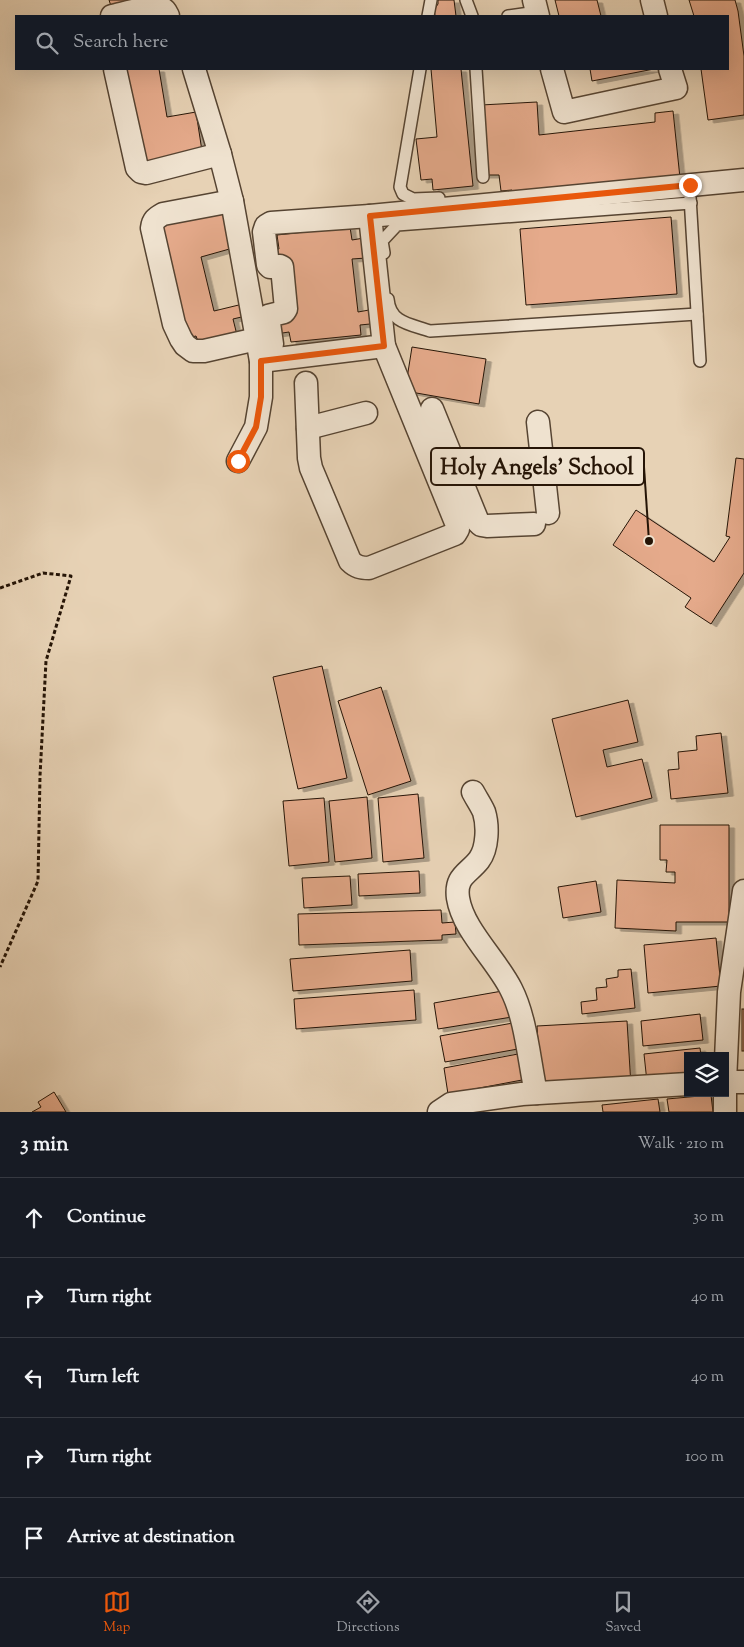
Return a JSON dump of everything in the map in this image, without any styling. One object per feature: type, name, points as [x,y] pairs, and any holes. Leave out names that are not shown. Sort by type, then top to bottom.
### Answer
[{"type":"street","points":[[652,0],[656,15]]},
{"type":"street","points":[[117,15],[153,7],[166,10],[168,15]]},
{"type":"street","points":[[115,70],[138,168],[141,172],[146,173],[220,154]]},
{"type":"street","points":[[194,70],[232,200],[261,361],[261,397],[256,427],[238,461]]},
{"type":"street","points":[[552,70],[564,112],[676,88],[670,70]]},
{"type":"street","points":[[383,341],[274,347],[271,342],[268,316],[284,312],[286,309],[281,266],[270,267],[268,265],[264,232],[266,226],[270,224],[370,216],[690,194],[744,180]]},
{"type":"street","points":[[232,200],[163,214],[155,218],[152,222],[152,228],[174,324],[185,345],[193,351],[204,351],[257,340]]},
{"type":"street","points":[[370,216],[383,341],[445,469],[481,525],[541,518],[542,461],[538,422]]},
{"type":"street","points":[[261,361],[383,341]]},
{"type":"street","points":[[306,383],[311,468],[350,561],[355,566],[362,568],[369,568],[457,532],[432,409]]},
{"type":"street","points":[[308,428],[366,413]]},
{"type":"street","points":[[445,469],[542,461]]},
{"type":"street","points":[[473,792],[484,812],[486,831],[484,850],[479,860],[463,875],[458,883],[458,896],[462,913],[472,932],[497,964],[519,1006],[536,1093]]},
{"type":"street","points":[[726,1052],[729,992],[744,891]]},
{"type":"street","points":[[729,1082],[744,1082]]},
{"type":"street","points":[[439,1112],[451,1104],[536,1093],[684,1084]]},
{"type":"street","points":[[725,1097],[725,1112]]},
{"type":"lane","points":[[428,15],[431,0]]},
{"type":"lane","points":[[466,0],[472,15]]},
{"type":"lane","points":[[512,15],[536,9]]},
{"type":"lane","points":[[420,70],[400,187],[403,194],[413,198],[439,198]]},
{"type":"lane","points":[[476,70],[483,177]]},
{"type":"lane","points":[[697,314],[430,331],[394,317],[389,308],[382,241],[397,225],[690,194],[700,361]]},
{"type":"path","points":[[0,588],[43,573],[72,576],[46,661],[40,776],[38,881],[0,967]]},
{"type":"building","points":[[109,0],[141,0],[112,9]]},
{"type":"building","points":[[438,0],[454,0],[456,15],[435,15],[434,10]]},
{"type":"building","points":[[555,0],[597,0],[601,15],[559,15]]},
{"type":"building","points":[[689,0],[735,0],[744,56],[744,115],[708,120],[701,70],[729,70],[729,15],[694,15]]},
{"type":"building","points":[[117,70],[159,70],[167,117],[196,112],[202,151],[142,168]]},
{"type":"building","points":[[431,70],[461,70],[473,186],[433,190],[432,179],[421,180],[416,139],[437,137]]},
{"type":"building","points":[[590,70],[649,70],[592,81]]},
{"type":"building","points":[[537,102],[539,135],[655,122],[655,113],[673,111],[680,178],[512,195],[512,190],[501,191],[499,175],[484,175],[481,105]]},
{"type":"building","points":[[224,207],[233,248],[201,257],[214,311],[247,303],[250,315],[233,319],[238,339],[207,347],[205,339],[198,341],[196,336],[183,339],[155,225]]},
{"type":"building","points":[[671,217],[677,294],[526,305],[520,229]]},
{"type":"building","points":[[350,227],[352,240],[364,238],[366,258],[352,259],[358,312],[369,310],[370,324],[360,325],[361,335],[291,342],[289,332],[276,334],[274,317],[283,264],[270,250],[279,249],[277,235]]},
{"type":"building","points":[[412,347],[486,359],[479,404],[405,391]]},
{"type":"building","points":[[736,458],[744,459],[744,573],[711,624],[685,607],[691,598],[613,545],[636,510],[714,562],[730,537],[726,536]]},
{"type":"building","points":[[322,666],[347,778],[298,789],[273,677]]},
{"type":"building","points":[[381,687],[411,781],[368,795],[338,701]]},
{"type":"building","points":[[628,700],[638,742],[603,750],[607,767],[642,759],[652,798],[576,817],[552,719]]},
{"type":"building","points":[[721,733],[728,793],[671,799],[668,770],[679,769],[678,752],[697,750],[696,736]]},
{"type":"building","points":[[418,794],[424,858],[383,862],[378,798]]},
{"type":"building","points":[[367,797],[372,858],[335,862],[329,801]]},
{"type":"building","points":[[324,798],[329,862],[289,866],[283,801]]},
{"type":"building","points":[[660,825],[729,825],[729,922],[676,922],[676,931],[615,928],[617,880],[675,883],[675,872],[666,872],[667,860],[660,860]]},
{"type":"building","points":[[419,871],[420,893],[359,896],[358,874]]},
{"type":"building","points":[[350,876],[352,905],[304,908],[302,878]]},
{"type":"building","points":[[596,881],[601,912],[563,918],[558,887]]},
{"type":"building","points":[[441,910],[442,923],[455,922],[456,934],[442,935],[442,940],[299,945],[298,914]]},
{"type":"building","points":[[716,938],[721,986],[648,993],[644,945]]},
{"type":"building","points":[[410,950],[412,981],[293,991],[290,959]]},
{"type":"building","points":[[631,969],[635,1008],[582,1014],[581,1002],[597,1000],[596,988],[607,987],[606,979],[618,977],[618,970]]},
{"type":"building","points":[[414,990],[416,1020],[296,1029],[294,999]]},
{"type":"building","points":[[508,990],[512,1017],[438,1029],[434,1003]]},
{"type":"building","points":[[742,1009],[744,1009],[744,1051],[742,1051]]},
{"type":"building","points":[[700,1014],[703,1040],[643,1046],[641,1021]]},
{"type":"building","points":[[627,1021],[631,1086],[541,1091],[537,1026]]},
{"type":"building","points":[[513,1023],[518,1049],[445,1062],[440,1036]]},
{"type":"building","points":[[700,1048],[700,1052],[684,1052],[684,1077],[647,1082],[644,1054]]},
{"type":"building","points":[[518,1054],[522,1080],[448,1094],[444,1068]]},
{"type":"building","points":[[54,1092],[66,1112],[32,1112],[41,1107],[38,1102]]},
{"type":"building","points":[[711,1097],[713,1112],[669,1112],[667,1099]]},
{"type":"building","points":[[658,1099],[660,1112],[603,1112],[602,1105]]},
{"type":"place","name":"Holy Angels' School","points":[[649,541]]},
{"type":"route","points":[[238,461],[256,427],[261,397],[261,361],[384,346],[370,216],[690,185]]}]
